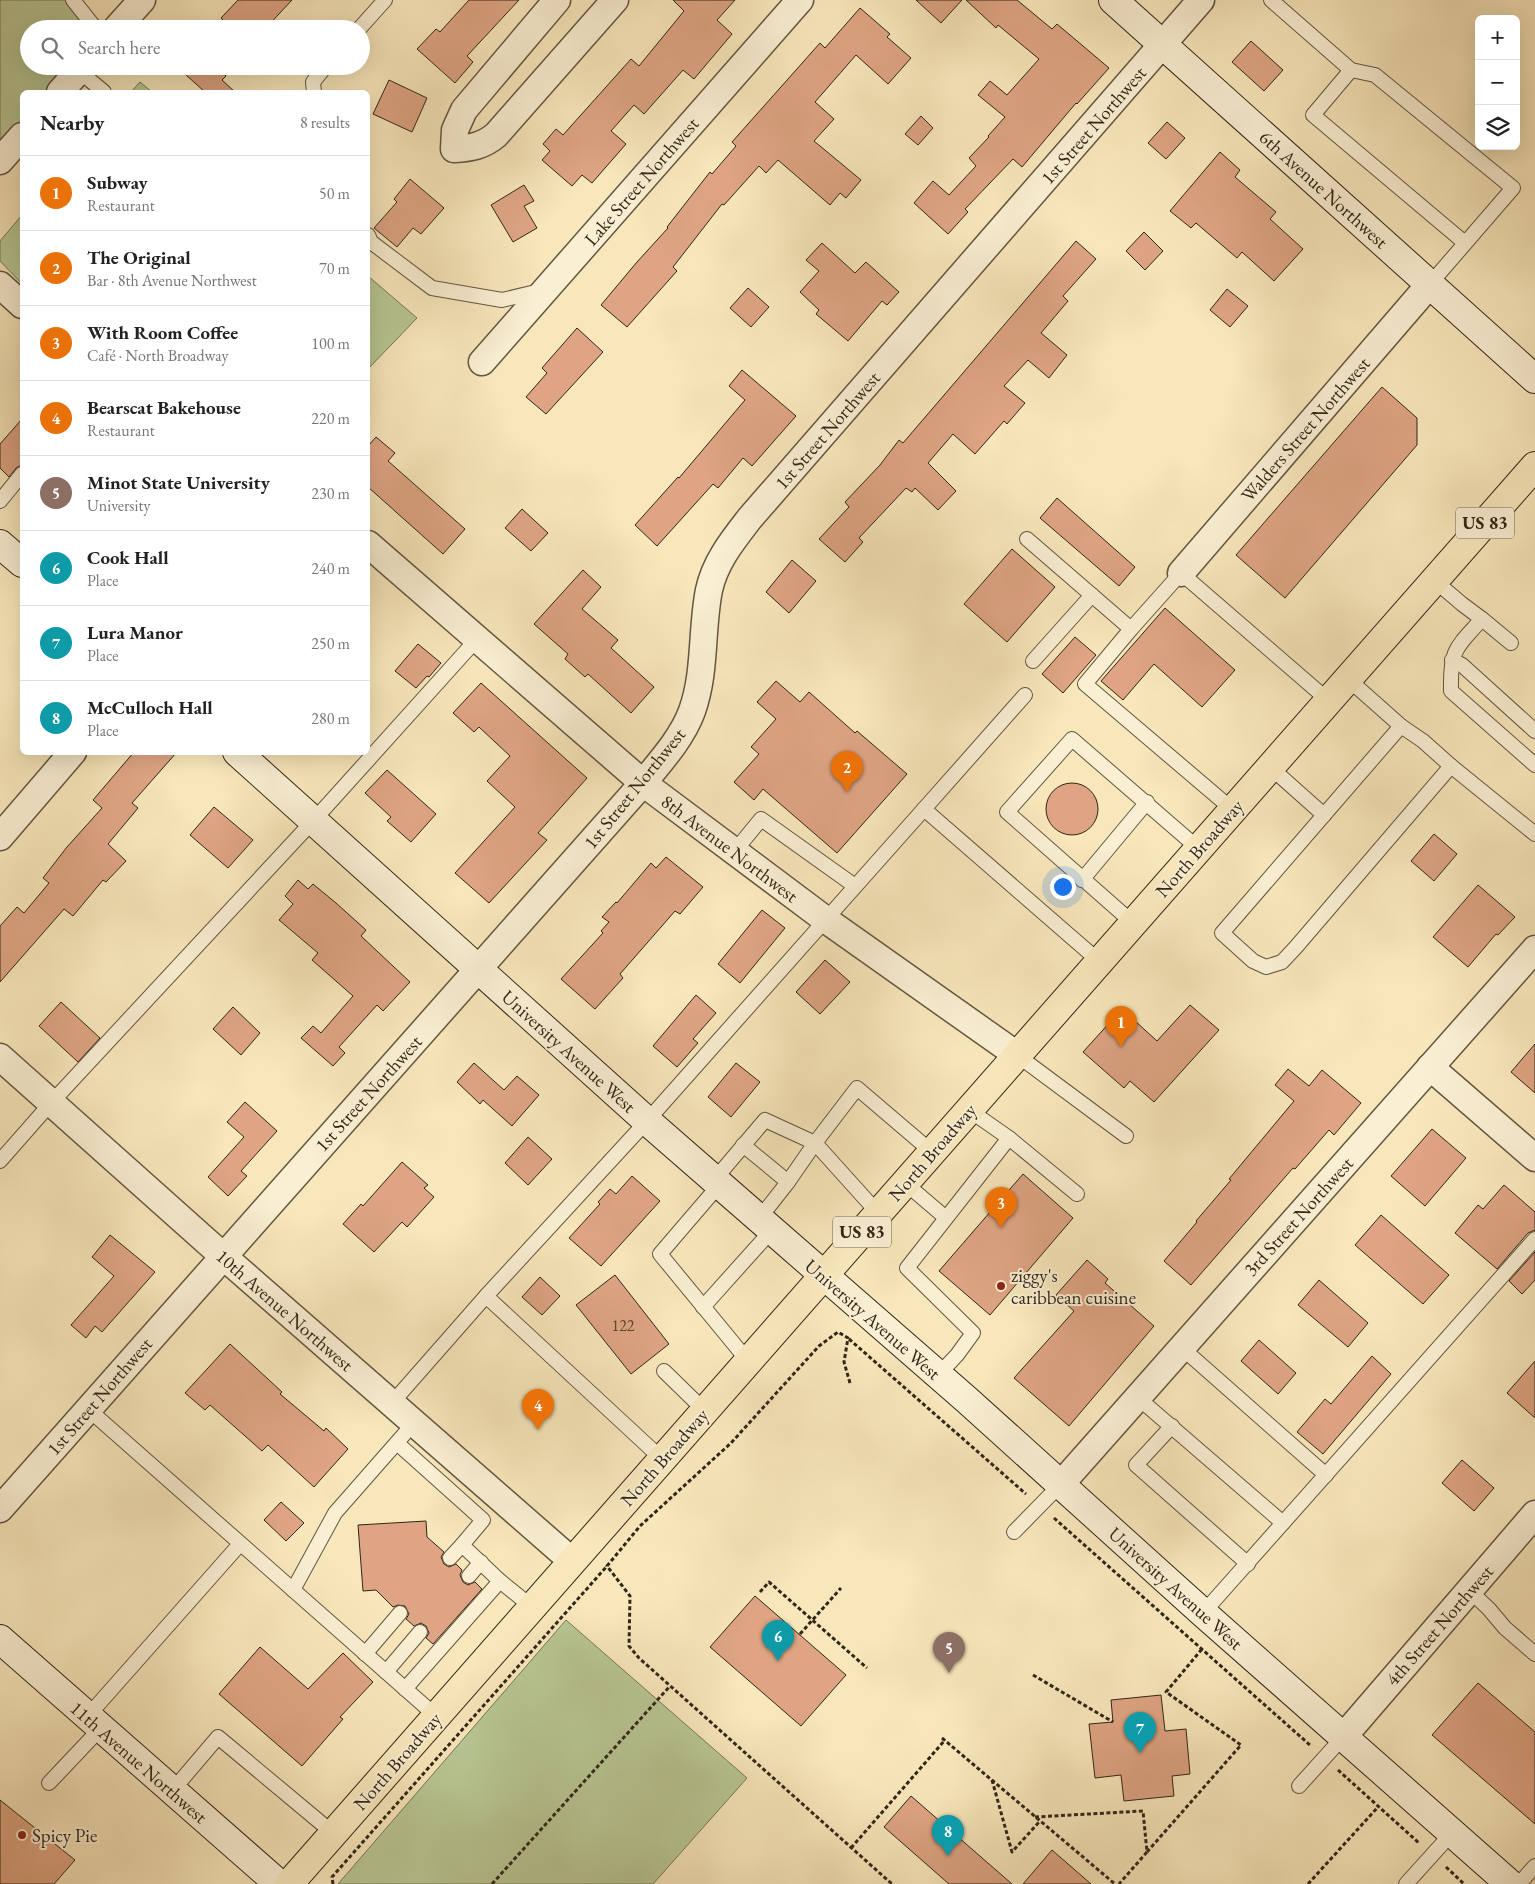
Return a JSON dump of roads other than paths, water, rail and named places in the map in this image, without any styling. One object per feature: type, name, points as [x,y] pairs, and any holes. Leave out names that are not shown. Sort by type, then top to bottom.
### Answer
[{"type":"main road","name":"North Broadway","points":[[289,1884],[1535,466]]},
{"type":"street","points":[[124,20],[142,0]]},
{"type":"street","points":[[557,0],[464,110],[455,130],[454,149],[474,147],[490,140],[496,135],[615,0]]},
{"type":"street","name":"Lake Street Northwest","points":[[482,362],[800,0]]},
{"type":"street","name":"6th Avenue Northwest","points":[[1113,0],[1535,379]]},
{"type":"street","name":"1st Street Northwest","points":[[0,1509],[643,783],[672,747],[686,726],[692,712],[700,682],[709,592],[719,561],[726,549],[750,518],[1201,0]]},
{"type":"street","points":[[62,90],[76,75]]},
{"type":"street","points":[[0,161],[20,138]]},
{"type":"street","name":"Walders Street Northwest","points":[[1181,573],[1430,284]]},
{"type":"street","points":[[0,285],[20,303]]},
{"type":"street","points":[[0,544],[20,561]]},
{"type":"street","name":"8th Avenue Northwest","points":[[370,546],[643,783],[826,920],[1017,1055]]},
{"type":"street","points":[[0,837],[70,755]]},
{"type":"street","name":"University Avenue West","points":[[240,755],[648,1121],[938,1375],[1203,1613],[1510,1884]]},
{"type":"street","name":"3rd Street Northwest","points":[[1061,1484],[1535,949]]},
{"type":"street","name":"10th Avenue Northwest","points":[[0,1057],[414,1423],[492,1510],[572,1561]]},
{"type":"street","points":[[1430,1067],[1535,1158]]},
{"type":"street","name":"4th Street Northwest","points":[[1344,1736],[1535,1514]]},
{"type":"street","name":"11th Avenue Northwest","points":[[0,1639],[279,1884]]},
{"type":"lane","points":[[73,0],[89,20]]},
{"type":"lane","points":[[367,20],[385,0]]},
{"type":"lane","points":[[1270,0],[1351,70],[1375,75],[1513,188],[1430,284]]},
{"type":"lane","points":[[1351,70],[1313,114],[1465,244]]},
{"type":"lane","points":[[87,75],[102,90]]},
{"type":"lane","points":[[314,90],[312,82],[318,75]]},
{"type":"lane","points":[[370,240],[432,288],[502,300],[545,290]]},
{"type":"lane","points":[[0,501],[20,476]]},
{"type":"lane","points":[[1027,539],[1131,629]]},
{"type":"lane","points":[[1233,810],[1085,684],[1131,629],[1181,573],[1329,701]]},
{"type":"lane","points":[[1435,580],[1510,643]]},
{"type":"lane","points":[[1033,661],[1092,595]]},
{"type":"lane","points":[[1482,619],[1455,650],[1450,669],[1451,691],[1535,765]]},
{"type":"lane","points":[[0,1161],[51,1103],[314,820],[476,639]]},
{"type":"lane","points":[[1452,660],[1462,665],[1535,731]]},
{"type":"lane","points":[[1348,679],[1401,726],[1423,741],[1535,834]]},
{"type":"lane","points":[[392,1404],[486,1296],[648,1121],[1025,695]]},
{"type":"lane","points":[[1401,726],[1222,933],[1253,961],[1266,967],[1282,962],[1451,766]]},
{"type":"lane","points":[[1133,923],[1007,812],[1072,739],[1199,849]]},
{"type":"lane","points":[[1270,767],[1324,815]]},
{"type":"lane","points":[[1082,880],[1147,802]]},
{"type":"lane","points":[[924,809],[1100,962]]},
{"type":"lane","points":[[734,852],[761,820],[855,886]]},
{"type":"lane","points":[[1017,1055],[1126,1136]]},
{"type":"lane","points":[[702,1307],[765,1225],[788,1182],[815,1142],[857,1088],[932,1152]]},
{"type":"lane","points":[[969,1110],[1008,1138],[1077,1194]]},
{"type":"lane","points":[[748,1361],[660,1254],[765,1120],[815,1142],[878,1213]]},
{"type":"lane","points":[[938,1375],[957,1355],[973,1333],[907,1268],[1008,1138]]},
{"type":"lane","points":[[744,1146],[788,1182]]},
{"type":"lane","points":[[905,1183],[946,1218]]},
{"type":"lane","points":[[1203,1613],[1535,1239]]},
{"type":"lane","points":[[486,1296],[662,1459]]},
{"type":"lane","points":[[1182,1348],[1326,1474]]},
{"type":"lane","points":[[664,1371],[704,1411]]},
{"type":"lane","points":[[1137,1397],[1283,1523]]},
{"type":"lane","points":[[88,1409],[436,1716]]},
{"type":"lane","points":[[293,1590],[335,1513],[414,1423]]},
{"type":"lane","points":[[1172,1426],[1136,1465],[1248,1564]]},
{"type":"lane","points":[[397,1444],[492,1510],[450,1558]]},
{"type":"lane","points":[[1014,1532],[1061,1484]]},
{"type":"lane","points":[[49,1783],[94,1723],[240,1544]]},
{"type":"lane","points":[[462,1544],[500,1581],[532,1607]]},
{"type":"lane","points":[[469,1576],[481,1562]]},
{"type":"lane","points":[[405,1689],[500,1581]]},
{"type":"lane","points":[[1469,1590],[1505,1628],[1535,1654]]},
{"type":"lane","points":[[365,1654],[400,1613]]},
{"type":"lane","points":[[386,1672],[420,1632]]},
{"type":"lane","points":[[1299,1786],[1344,1736]]},
{"type":"lane","points":[[172,1791],[218,1737],[333,1834]]},
{"type":"lane","points":[[1406,1884],[1452,1833]]},
{"type":"lane","points":[[1519,1884],[1535,1866]]},
{"type":"place","name":"The Original","points":[[847,792]]},
{"type":"place","name":"Subway","points":[[1121,1047]]},
{"type":"place","name":"With Room Coffee","points":[[1001,1228]]},
{"type":"place","name":"ziggy's caribbean cuisine","points":[[1001,1286]]},
{"type":"place","name":"Bearscat Bakehouse","points":[[538,1430]]},
{"type":"place","name":"Cook Hall","points":[[778,1661]]},
{"type":"place","name":"Minot State University","points":[[949,1673]]},
{"type":"place","name":"Lura Manor","points":[[1140,1753]]},
{"type":"place","name":"Spicy Pie","points":[[22,1835]]},
{"type":"place","name":"McCulloch Hall","points":[[948,1856]]}]
